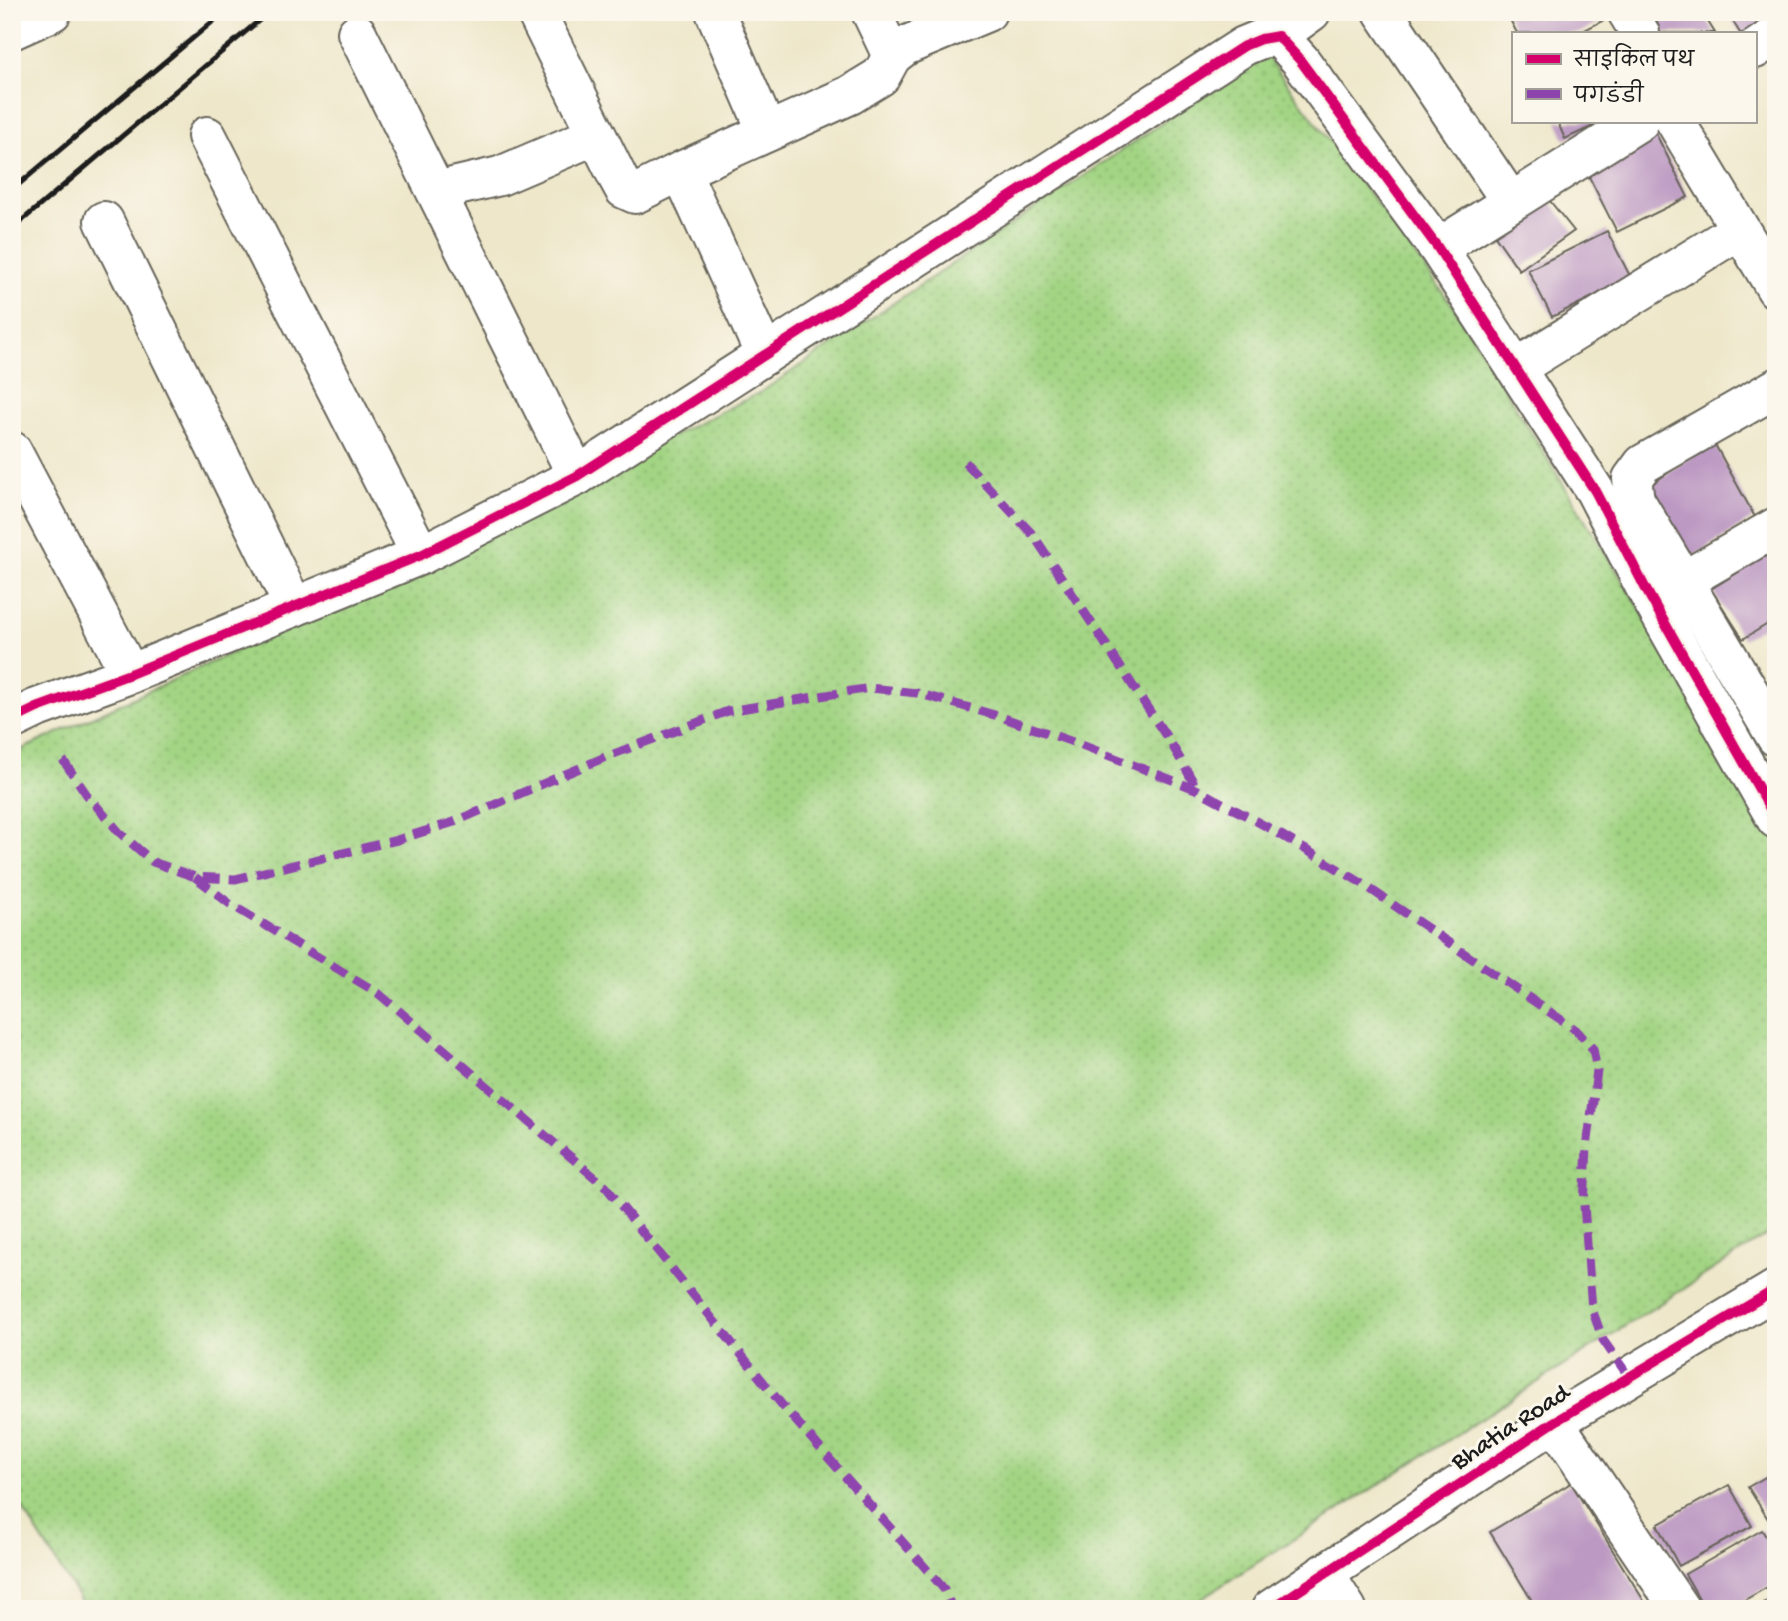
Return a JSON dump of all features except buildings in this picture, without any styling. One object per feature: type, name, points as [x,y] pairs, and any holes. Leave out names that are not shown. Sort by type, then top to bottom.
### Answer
[{"type":"street","points":[[12,30],[52,12]]},
{"type":"street","points":[[536,12],[624,189],[635,194],[850,95],[881,76],[892,56],[905,46],[987,12]]},
{"type":"street","points":[[715,12],[768,132]]},
{"type":"street","points":[[871,12],[892,56]]},
{"type":"street","points":[[12,720],[421,555],[577,476],[1244,46],[1261,38],[1278,36],[1311,12]]},
{"type":"street","points":[[1383,12],[1511,202]]},
{"type":"street","points":[[1627,12],[1639,32]]},
{"type":"street","points":[[358,33],[577,476]]},
{"type":"street","points":[[1278,36],[1300,60],[1438,248],[1595,491],[1649,595],[1776,819]]},
{"type":"street","points":[[1756,48],[1776,36]]},
{"type":"street","points":[[1438,248],[1638,122]]},
{"type":"street","points":[[1676,122],[1776,289]]},
{"type":"street","points":[[436,191],[500,176],[596,135]]},
{"type":"street","points":[[207,136],[421,555]]},
{"type":"street","points":[[681,171],[765,355]]},
{"type":"street","points":[[104,221],[294,607]]},
{"type":"street","points":[[1516,369],[1739,230]]},
{"type":"street","points":[[1773,724],[1635,500],[1632,479],[1643,464],[1776,388]]},
{"type":"street","points":[[12,451],[130,674]]},
{"type":"street","points":[[1685,580],[1776,527]]},
{"type":"street","name":"Bhatia Road","points":[[1271,1609],[1554,1422],[1775,1291]]},
{"type":"street","points":[[1554,1422],[1679,1609]]},
{"type":"street","points":[[1324,1573],[1347,1609]]},
{"type":"green space","points":[[1265,54],[1454,307],[1722,742],[1776,835],[1776,1229],[1185,1609],[86,1609],[12,1492],[12,754],[292,625],[761,392]]},
{"type":"railway","points":[[12,190],[224,12]]},
{"type":"railway","points":[[12,229],[269,12]]},
{"type":"marked path","points":[[965,462],[1034,536],[1172,745],[1198,790]]},
{"type":"marked path","points":[[63,760],[87,795],[119,832],[153,862],[195,877],[235,879],[397,840],[454,822],[603,758],[728,711],[870,688],[917,693],[998,716],[1198,790],[1271,829],[1360,882],[1576,1030],[1593,1049],[1597,1071],[1587,1147],[1584,1205],[1592,1309],[1603,1340],[1629,1377]]},
{"type":"marked path","points":[[195,877],[230,904],[378,993],[606,1187],[782,1405],[944,1589],[952,1609]]},
{"type":"cycle path","points":[[12,720],[421,555],[577,476],[1244,46],[1278,36],[1300,60],[1438,248],[1595,491],[1649,595],[1776,819]]},
{"type":"cycle path","points":[[1271,1609],[1554,1422],[1776,1289]]}]
